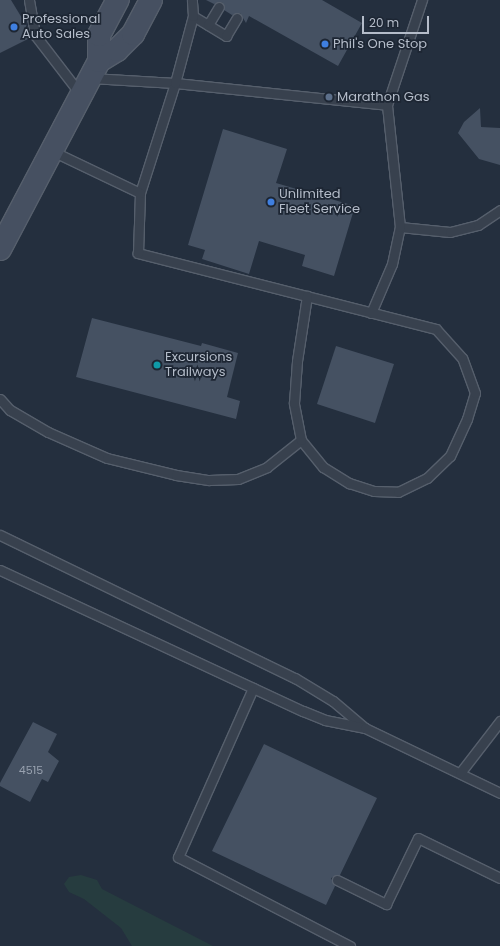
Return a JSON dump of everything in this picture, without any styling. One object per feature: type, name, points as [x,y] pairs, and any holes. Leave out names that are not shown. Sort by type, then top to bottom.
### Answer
[{"type":"main road","points":[[0,249],[90,78],[99,35],[118,0]]},
{"type":"main road","points":[[90,78],[133,34],[151,0]]},
{"type":"lane","points":[[29,0],[35,35],[90,78],[175,83],[387,105]]},
{"type":"lane","points":[[192,0],[193,16],[175,83],[140,194],[138,254],[307,296],[436,329],[462,358],[475,393],[467,420],[450,456],[427,478],[398,492],[374,491],[349,483],[323,467],[301,440],[294,403],[297,360],[307,296]]},
{"type":"lane","points":[[371,313],[392,264],[400,226],[387,105],[422,0]]},
{"type":"lane","points":[[208,25],[219,7]]},
{"type":"lane","points":[[193,16],[226,36],[237,18]]},
{"type":"lane","points":[[52,151],[140,194]]},
{"type":"lane","points":[[400,226],[450,232],[478,226],[500,210]]},
{"type":"lane","points":[[0,399],[10,410],[48,432],[107,458],[176,475],[209,480],[238,479],[267,467],[301,440]]},
{"type":"lane","points":[[0,535],[295,678],[333,701],[366,728],[500,793]]},
{"type":"lane","points":[[0,570],[325,720],[366,728]]},
{"type":"lane","points":[[253,688],[178,857],[350,946]]},
{"type":"lane","points":[[460,773],[500,721]]},
{"type":"lane","points":[[337,880],[386,904],[418,838],[500,878]]},
{"type":"green space","points":[[81,875],[97,880],[102,889],[213,946],[132,946],[121,928],[84,899],[69,892],[64,884],[69,877]]},
{"type":"building","name":"Professional Auto Sales","points":[[0,0],[11,0],[28,28],[30,38],[0,53]]},
{"type":"building","name":"Phil's One Stop","points":[[206,0],[322,0],[362,23],[338,66],[249,16],[246,23],[240,13],[232,15],[224,10],[222,2],[214,4]]},
{"type":"building","points":[[480,108],[481,127],[500,128],[500,165],[479,159],[458,133],[464,122]]},
{"type":"building","name":"Unlimited Fleet Service","points":[[223,129],[287,149],[276,183],[355,206],[334,276],[302,266],[305,255],[259,241],[249,274],[202,259],[205,250],[188,245]]},
{"type":"building","name":"Excursions Trailways","points":[[92,318],[201,346],[202,343],[238,353],[227,397],[240,401],[236,419],[76,377]]},
{"type":"building","points":[[336,346],[394,364],[375,423],[317,404]]},
{"type":"building","points":[[33,722],[57,734],[48,752],[59,761],[48,782],[42,779],[30,802],[0,786],[0,783]]},
{"type":"building","points":[[264,744],[377,798],[340,875],[331,878],[335,886],[326,905],[212,851]]},
{"type":"place","name":"Professional Auto Sales","points":[[14,27]]},
{"type":"place","name":"Phil's One Stop","points":[[325,44]]},
{"type":"place","name":"Marathon Gas","points":[[329,97]]},
{"type":"place","name":"Unlimited Fleet Service","points":[[271,202]]},
{"type":"place","name":"Excursions Trailways","points":[[157,365]]}]
